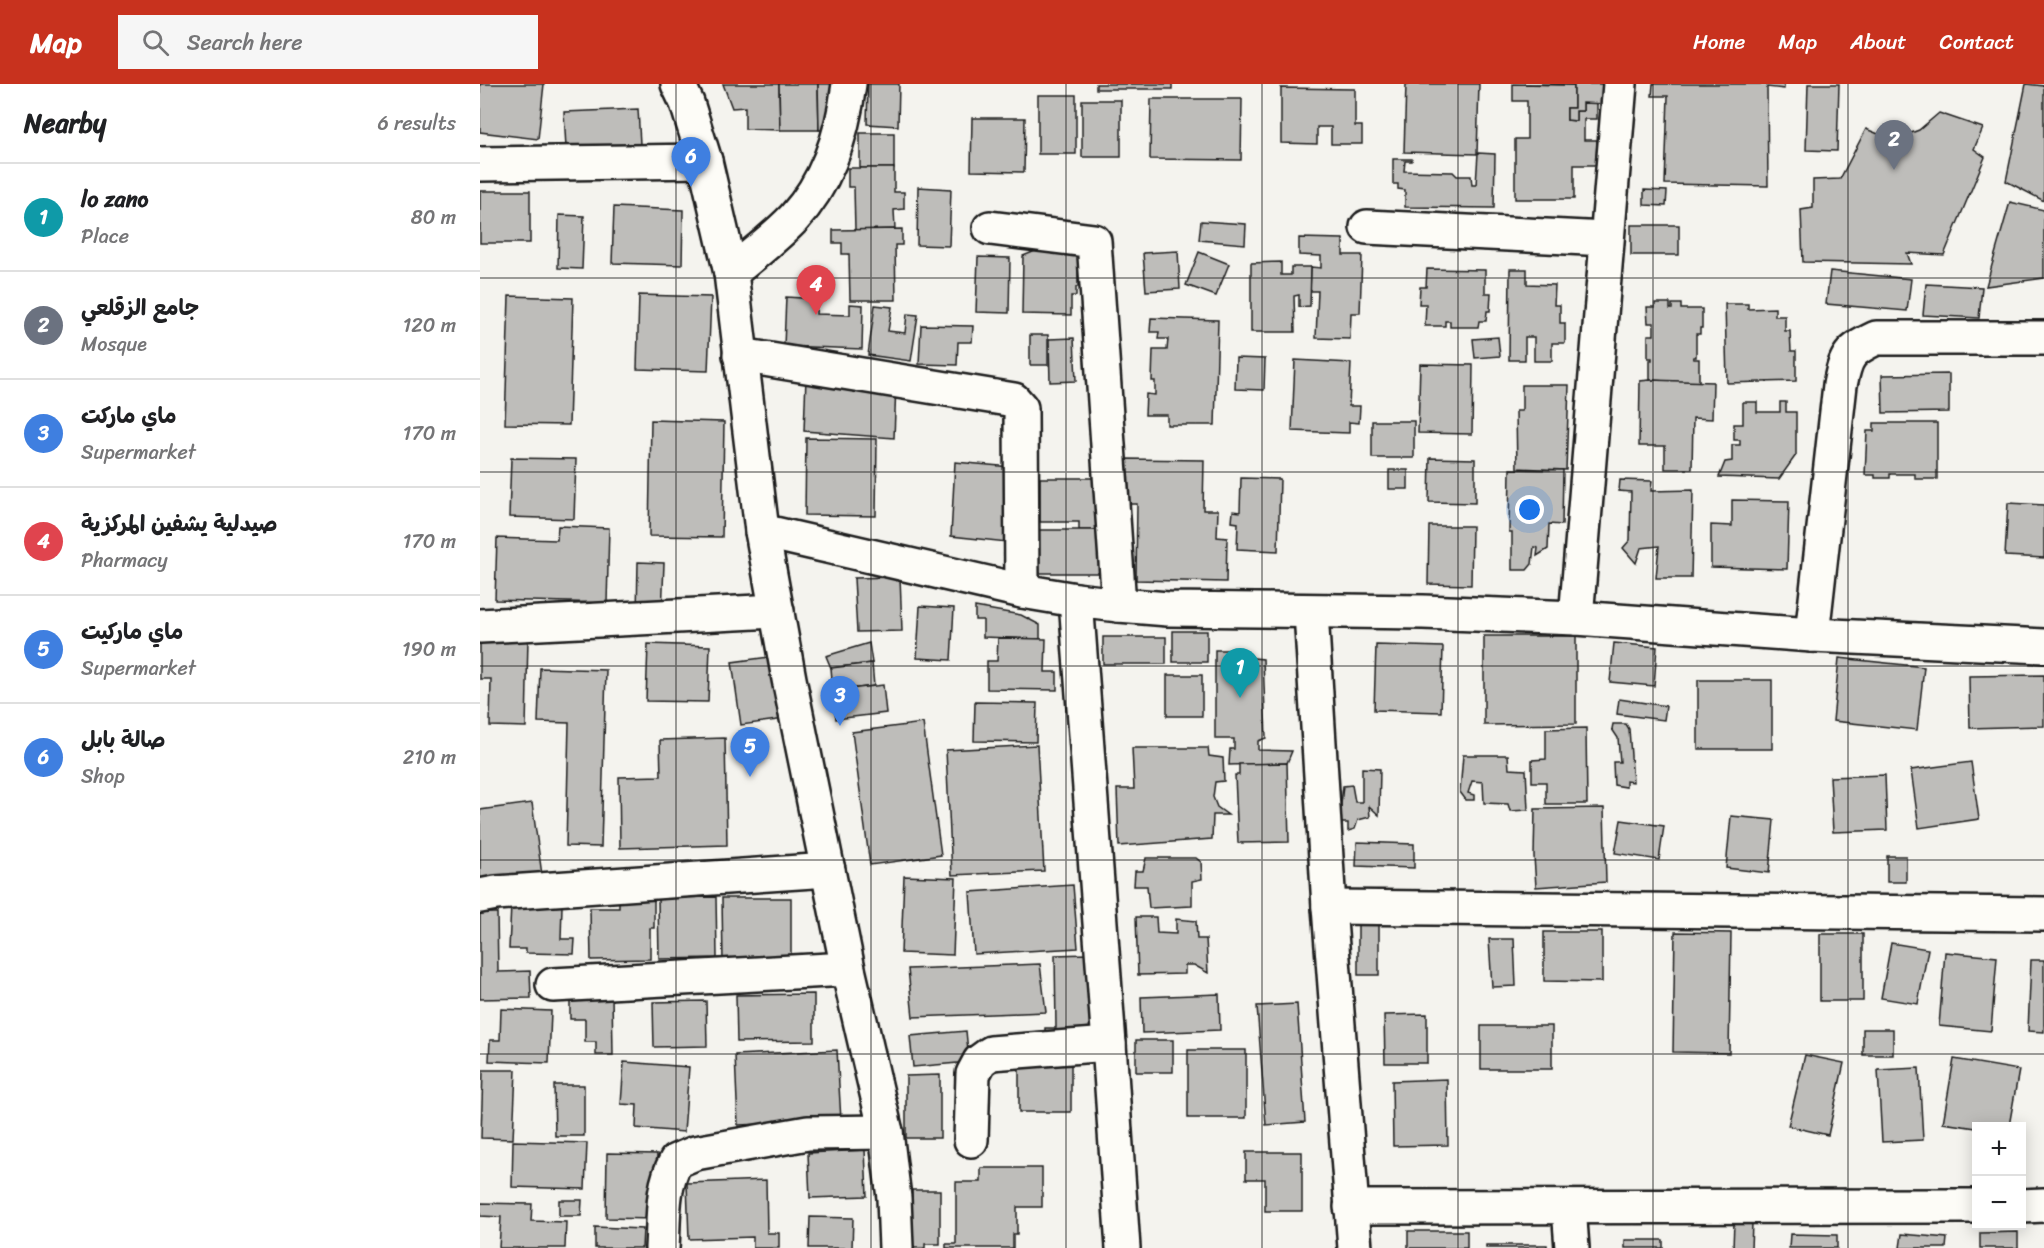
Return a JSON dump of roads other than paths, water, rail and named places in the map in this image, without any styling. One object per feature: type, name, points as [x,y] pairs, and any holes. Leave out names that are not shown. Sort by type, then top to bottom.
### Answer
[{"type":"street","points":[[678,84],[687,103],[705,160],[731,273],[762,531],[848,969],[886,1132],[894,1198],[896,1248]]},
{"type":"street","points":[[731,273],[793,219],[808,201],[833,156],[845,117],[849,84]]},
{"type":"street","points":[[1576,618],[1620,84]]},
{"type":"street","points":[[480,164],[705,160]]},
{"type":"street","points":[[1367,227],[1606,239]]},
{"type":"street","points":[[990,228],[1094,241],[1119,605]]},
{"type":"street","points":[[1812,635],[1840,385],[1845,364],[1855,348],[1876,338],[2044,338]]},
{"type":"street","points":[[740,355],[1014,400],[1021,408],[1022,591]]},
{"type":"street","points":[[762,531],[1022,591],[1119,605],[1168,609],[1423,612],[1576,618],[1812,635],[2044,646]]},
{"type":"street","points":[[1076,600],[1123,1248]]},
{"type":"street","points":[[480,626],[777,611]]},
{"type":"street","points":[[1311,612],[1329,907],[1355,1248]]},
{"type":"street","points":[[480,896],[508,892],[828,870]]},
{"type":"street","points":[[1329,907],[2044,914]]},
{"type":"street","points":[[554,985],[848,969]]},
{"type":"street","points":[[971,1140],[973,1074],[980,1061],[991,1053],[1109,1044]]},
{"type":"street","points":[[662,1248],[668,1175],[676,1161],[695,1153],[808,1133],[886,1132]]},
{"type":"street","points":[[2026,1206],[2044,1205]]},
{"type":"street","points":[[1352,1207],[1972,1206]]},
{"type":"street","points":[[1569,1207],[1572,1248]]},
{"type":"place","name":"جامع الزقلعي","points":[[1894,170]]},
{"type":"place","name":"صالة بابل","points":[[691,187]]},
{"type":"place","name":"صيدلية يشفين المركزية","points":[[816,315]]},
{"type":"place","name":"lo zano","points":[[1240,698]]},
{"type":"place","name":"ماي ماركت","points":[[840,726]]},
{"type":"place","name":"ماي ماركيت","points":[[750,777]]}]
